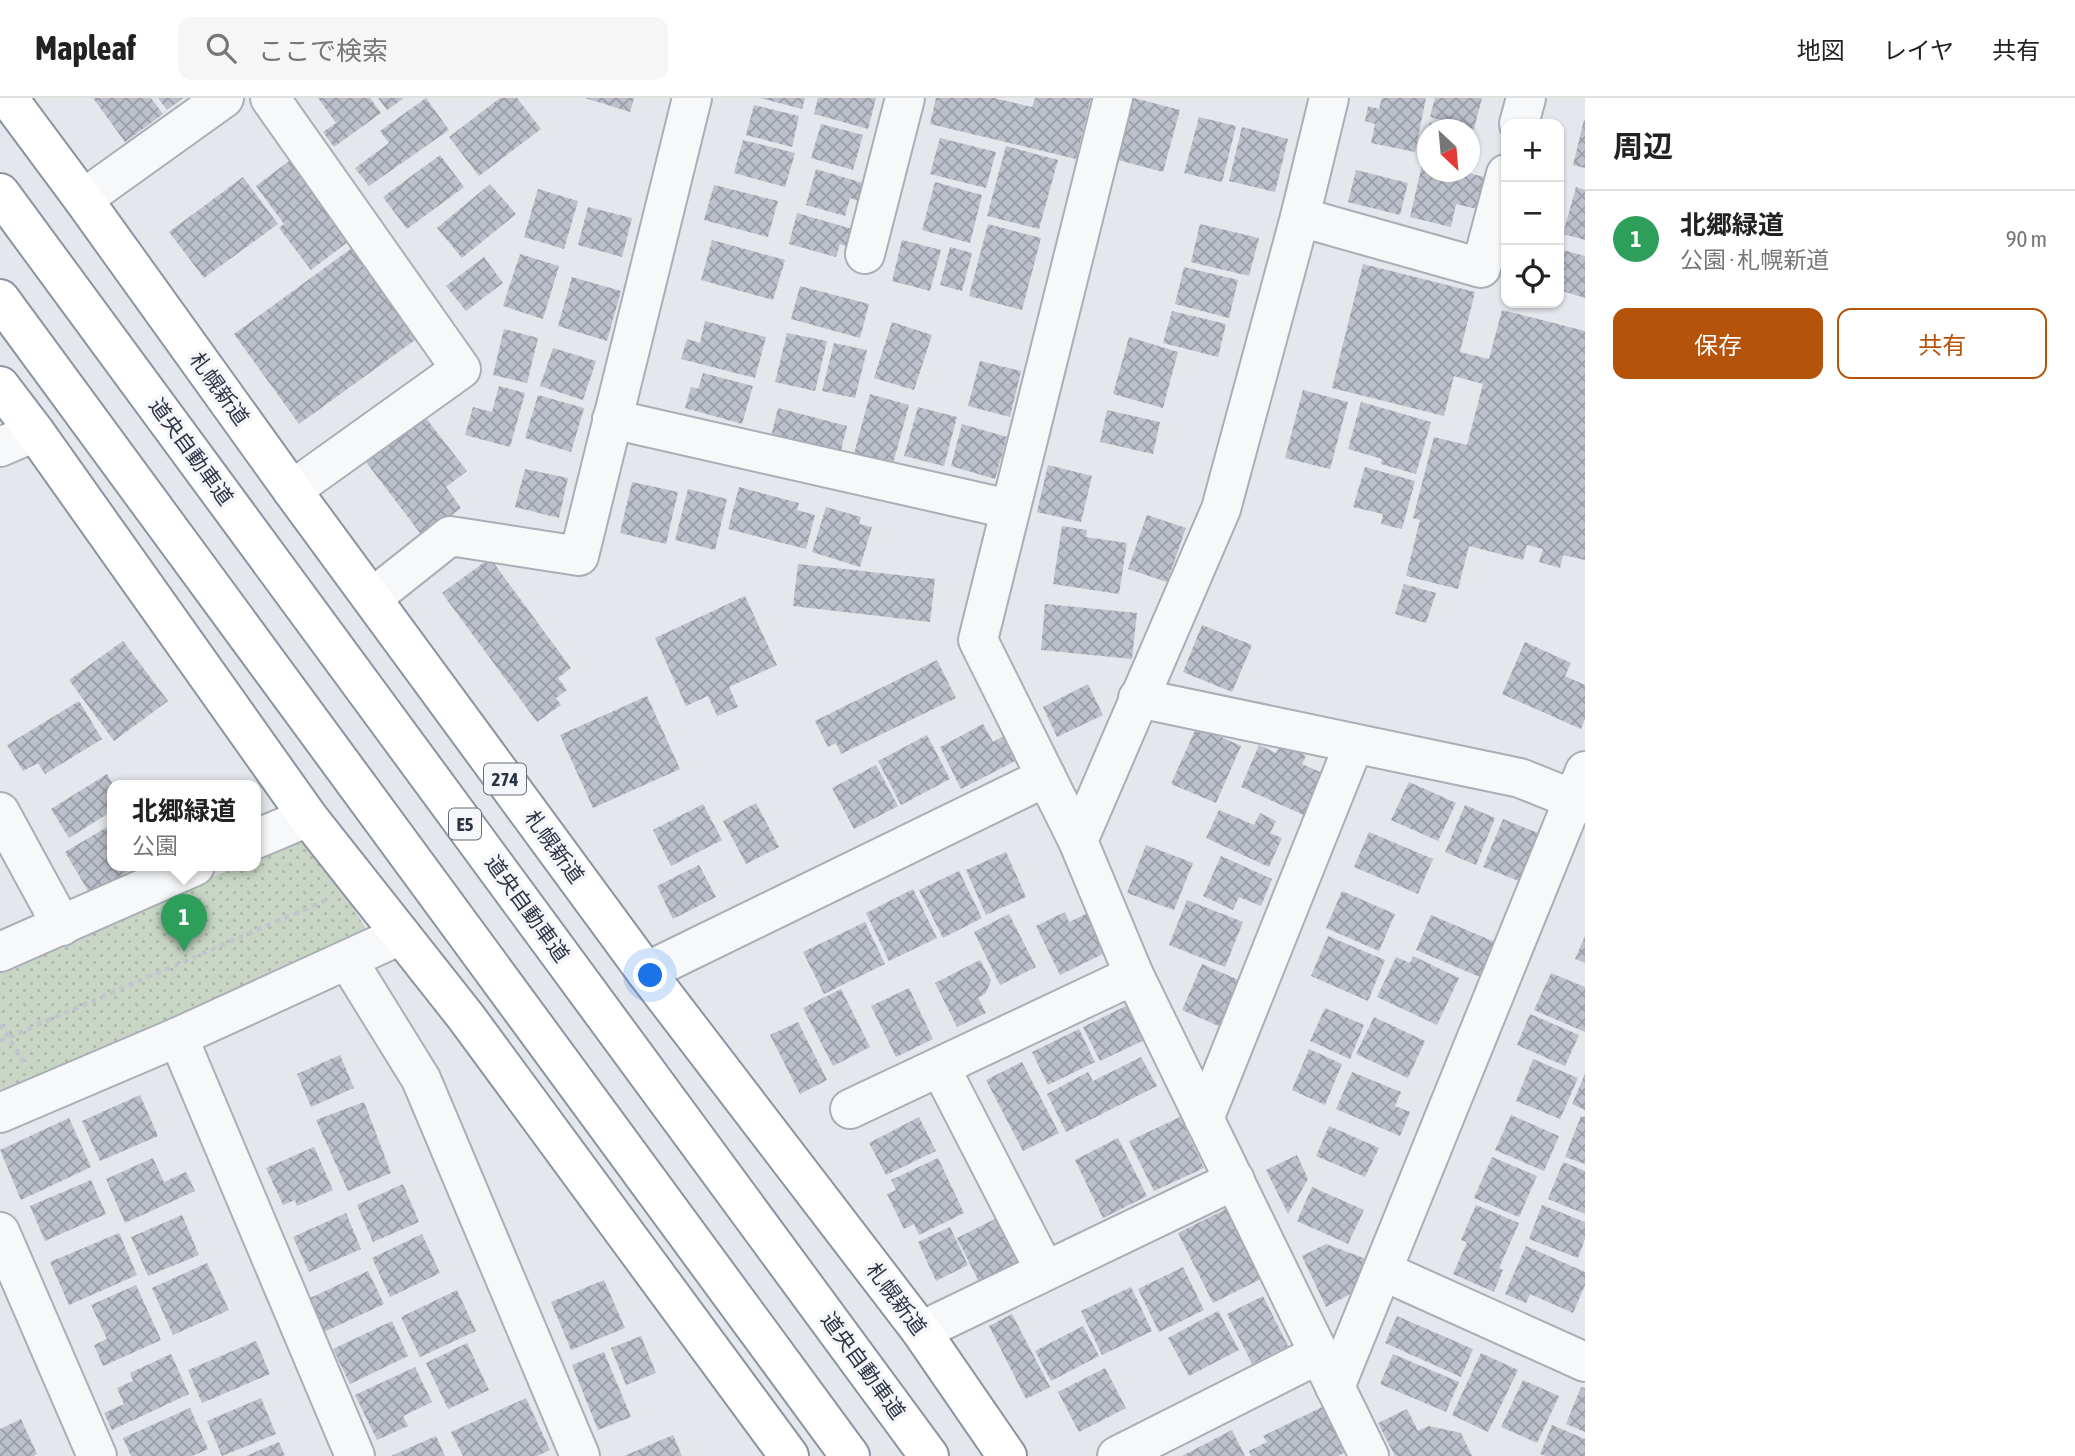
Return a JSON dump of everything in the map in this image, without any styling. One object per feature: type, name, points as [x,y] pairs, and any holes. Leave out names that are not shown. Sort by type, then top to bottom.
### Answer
[{"type":"highway","name":"札幌新道","points":[[8,98],[646,972],[921,1331],[1007,1456]]},
{"type":"highway","name":"道央自動車道","points":[[0,193],[929,1456]]},
{"type":"highway","points":[[0,299],[850,1456]]},
{"type":"highway","points":[[0,386],[308,817],[466,1017],[789,1456]]},
{"type":"street","points":[[83,200],[225,98]]},
{"type":"street","points":[[270,98],[461,369],[292,490]]},
{"type":"street","points":[[372,597],[450,536],[579,556],[692,98]]},
{"type":"street","points":[[865,254],[905,98]]},
{"type":"street","points":[[1113,98],[978,640],[1078,841],[1134,975],[1369,1456]]},
{"type":"street","points":[[1078,841],[1222,509],[1329,98]]},
{"type":"street","points":[[1521,119],[1526,98]]},
{"type":"street","points":[[1300,217],[1482,268],[1504,182]]},
{"type":"street","points":[[612,419],[1009,509]]},
{"type":"street","points":[[0,447],[35,432]]},
{"type":"street","points":[[1117,1456],[1327,1371],[1383,1271],[1581,792],[1138,698]]},
{"type":"street","points":[[1203,1118],[1354,744]]},
{"type":"street","points":[[646,972],[1046,777]]},
{"type":"street","points":[[0,812],[62,926]]},
{"type":"street","points":[[261,837],[308,817]]},
{"type":"street","points":[[0,952],[184,871]]},
{"type":"street","points":[[0,1113],[178,1037],[401,935]]},
{"type":"street","points":[[348,961],[421,1079],[580,1456]]},
{"type":"street","points":[[850,1109],[1134,975]]},
{"type":"street","points":[[178,1037],[355,1456]]},
{"type":"street","points":[[940,1068],[1045,1271]]},
{"type":"street","points":[[921,1331],[1235,1180]]},
{"type":"street","points":[[0,1232],[97,1456]]},
{"type":"street","points":[[1383,1271],[1585,1362]]},
{"type":"path","points":[[0,1041],[326,900]]},
{"type":"path","points":[[0,1024],[45,1094]]},
{"type":"green space","points":[[309,835],[369,934],[0,1097],[0,971],[227,871],[261,871],[261,856]]},
{"type":"building","points":[[93,98],[151,98],[163,114],[125,142]]},
{"type":"building","points":[[158,98],[183,98],[167,110]]},
{"type":"building","points":[[318,98],[370,98],[381,113],[334,147],[323,132],[336,123]]},
{"type":"building","points":[[378,98],[404,98],[387,110]]},
{"type":"building","points":[[426,98],[449,130],[369,186],[355,168],[389,143],[380,131]]},
{"type":"building","points":[[500,98],[517,98],[541,129],[479,176],[449,137]]},
{"type":"building","points":[[585,98],[634,98],[630,112]]},
{"type":"building","points":[[760,98],[805,98],[802,109]]},
{"type":"building","points":[[818,98],[876,98],[868,129],[814,114]]},
{"type":"building","points":[[936,98],[994,98],[1032,107],[1035,98],[1091,98],[1076,159],[930,124]]},
{"type":"building","points":[[1134,98],[1180,110],[1163,172],[1118,160]]},
{"type":"building","points":[[1382,98],[1426,98],[1422,119],[1417,119],[1415,152],[1371,143],[1375,124],[1365,121],[1368,106],[1379,109]]},
{"type":"building","points":[[1435,98],[1482,98],[1477,119],[1430,117]]},
{"type":"building","points":[[754,105],[799,116],[792,147],[746,135]]},
{"type":"building","points":[[1199,117],[1236,126],[1222,182],[1184,173]]},
{"type":"building","points":[[1585,120],[1585,168],[1573,165]]},
{"type":"building","points":[[821,124],[863,135],[853,170],[811,158]]},
{"type":"building","points":[[1242,127],[1288,139],[1275,192],[1229,181]]},
{"type":"building","points":[[940,138],[996,152],[986,188],[930,174]]},
{"type":"building","points":[[743,140],[795,153],[785,187],[734,173]]},
{"type":"building","points":[[1006,146],[1058,160],[1039,229],[987,216]]},
{"type":"building","points":[[440,155],[464,187],[407,229],[383,197]]},
{"type":"building","points":[[293,158],[353,238],[311,270],[279,228],[284,224],[256,186]]},
{"type":"building","points":[[816,169],[866,184],[861,202],[850,198],[845,216],[806,205]]},
{"type":"building","points":[[1356,170],[1408,183],[1400,215],[1348,202]]},
{"type":"building","points":[[1480,176],[1488,178],[1481,210],[1456,204],[1451,227],[1410,217],[1418,182],[1480,182]]},
{"type":"building","points":[[243,177],[278,224],[204,278],[169,232]]},
{"type":"building","points":[[935,182],[982,195],[970,243],[922,230]]},
{"type":"building","points":[[490,184],[516,214],[462,258],[437,228]]},
{"type":"building","points":[[714,185],[778,201],[768,237],[704,220]]},
{"type":"building","points":[[1576,187],[1585,190],[1585,240],[1564,234]]},
{"type":"building","points":[[538,189],[578,201],[564,249],[524,237]]},
{"type":"building","points":[[588,207],[632,218],[622,257],[578,245]]},
{"type":"building","points":[[797,213],[852,229],[848,247],[840,244],[836,257],[789,244]]},
{"type":"building","points":[[988,224],[1041,238],[1022,310],[969,296]]},
{"type":"building","points":[[1200,224],[1259,238],[1249,276],[1191,262]]},
{"type":"building","points":[[712,240],[785,260],[773,300],[701,280]]},
{"type":"building","points":[[902,240],[941,250],[930,291],[892,281]]},
{"type":"building","points":[[356,245],[422,335],[299,424],[234,334]]},
{"type":"building","points":[[950,247],[972,253],[962,291],[940,285]]},
{"type":"building","points":[[1564,250],[1585,256],[1585,298],[1564,292]]},
{"type":"building","points":[[520,254],[559,266],[543,319],[503,306]]},
{"type":"building","points":[[484,257],[503,283],[466,311],[446,286]]},
{"type":"building","points":[[1363,264],[1475,292],[1460,352],[1489,359],[1502,310],[1585,331],[1585,560],[1563,555],[1560,568],[1539,562],[1543,549],[1527,545],[1523,560],[1469,546],[1458,589],[1406,576],[1420,520],[1413,518],[1434,437],[1467,445],[1483,384],[1454,376],[1444,416],[1332,388]]},
{"type":"building","points":[[1184,267],[1238,280],[1229,318],[1175,304]]},
{"type":"building","points":[[572,277],[621,291],[607,341],[558,326]]},
{"type":"building","points":[[800,286],[869,304],[860,338],[791,319]]},
{"type":"building","points":[[1172,311],[1226,324],[1218,357],[1163,343]]},
{"type":"building","points":[[705,321],[766,337],[755,378],[681,359],[687,339],[700,343]]},
{"type":"building","points":[[892,322],[932,335],[914,390],[874,378]]},
{"type":"building","points":[[504,329],[538,338],[527,383],[493,375]]},
{"type":"building","points":[[787,333],[827,341],[815,391],[775,382]]},
{"type":"building","points":[[1129,337],[1178,352],[1163,408],[1113,394]]},
{"type":"building","points":[[834,343],[867,350],[855,398],[822,391]]},
{"type":"building","points":[[553,348],[596,361],[583,400],[540,386]]},
{"type":"building","points":[[980,361],[1021,371],[1010,417],[968,406]]},
{"type":"building","points":[[703,373],[753,386],[742,424],[685,408],[691,387],[698,389]]},
{"type":"building","points":[[499,386],[525,393],[510,447],[465,435],[473,407],[492,412]]},
{"type":"building","points":[[1303,390],[1348,402],[1330,469],[1285,458]]},
{"type":"building","points":[[870,394],[909,405],[893,464],[854,454]]},
{"type":"building","points":[[538,395],[584,408],[571,452],[525,438]]},
{"type":"building","points":[[1361,402],[1431,422],[1416,474],[1381,464],[1382,459],[1348,449]]},
{"type":"building","points":[[918,407],[957,417],[944,466],[904,456]]},
{"type":"building","points":[[778,408],[847,426],[838,462],[769,444]]},
{"type":"building","points":[[1107,410],[1160,422],[1153,454],[1100,442]]},
{"type":"building","points":[[425,417],[467,471],[446,487],[461,508],[423,537],[366,462]]},
{"type":"building","points":[[962,424],[1007,437],[995,479],[951,466]]},
{"type":"building","points":[[1048,465],[1092,476],[1081,522],[1037,512]]},
{"type":"building","points":[[1365,467],[1415,481],[1402,529],[1381,524],[1383,514],[1353,507]]},
{"type":"building","points":[[525,469],[568,478],[559,518],[515,507]]},
{"type":"building","points":[[632,482],[678,492],[666,544],[620,533]]},
{"type":"building","points":[[739,487],[799,503],[797,510],[815,515],[806,549],[728,529]]},
{"type":"building","points":[[688,489],[727,499],[715,550],[675,540]]},
{"type":"building","points":[[826,507],[861,517],[859,524],[872,527],[860,567],[812,552]]},
{"type":"building","points":[[1147,515],[1186,528],[1167,582],[1128,569]]},
{"type":"building","points":[[1062,526],[1087,530],[1086,537],[1127,543],[1119,594],[1053,584]]},
{"type":"building","points":[[490,558],[571,668],[558,678],[567,690],[556,698],[561,705],[537,722],[442,593]]},
{"type":"building","points":[[798,564],[935,579],[930,622],[793,606]]},
{"type":"building","points":[[1404,584],[1436,593],[1426,623],[1395,614]]},
{"type":"building","points":[[745,596],[777,665],[729,687],[738,707],[717,716],[708,696],[686,706],[655,638]]},
{"type":"building","points":[[1045,604],[1137,613],[1132,659],[1041,650]]},
{"type":"building","points":[[1202,625],[1252,645],[1232,692],[1183,672]]},
{"type":"building","points":[[123,641],[168,701],[114,741],[69,680]]},
{"type":"building","points":[[1525,642],[1571,663],[1565,676],[1585,685],[1585,719],[1581,729],[1502,694]]},
{"type":"building","points":[[937,660],[956,698],[841,754],[836,743],[828,747],[815,721]]},
{"type":"building","points":[[1088,684],[1103,715],[1057,737],[1043,707]]},
{"type":"building","points":[[647,696],[680,769],[593,808],[560,735]]},
{"type":"building","points":[[79,701],[102,739],[45,774],[38,763],[23,771],[7,745]]},
{"type":"building","points":[[983,724],[993,742],[1004,736],[1017,760],[961,789],[940,747]]},
{"type":"building","points":[[1197,726],[1241,746],[1216,803],[1171,784]]},
{"type":"building","points":[[927,735],[950,779],[901,805],[878,761]]},
{"type":"building","points":[[1280,744],[1306,756],[1302,764],[1325,774],[1306,816],[1241,787],[1259,745],[1276,753]]},
{"type":"building","points":[[876,765],[898,806],[854,829],[832,788]]},
{"type":"building","points":[[107,774],[110,780],[107,780],[107,814],[69,838],[51,809]]},
{"type":"building","points":[[1409,782],[1456,803],[1438,841],[1391,820]]},
{"type":"building","points":[[756,803],[779,847],[746,864],[723,821]]},
{"type":"building","points":[[703,804],[722,840],[671,866],[653,830]]},
{"type":"building","points":[[1465,805],[1495,818],[1476,865],[1445,852]]},
{"type":"building","points":[[1219,810],[1254,825],[1260,813],[1276,821],[1270,833],[1282,838],[1269,867],[1206,838]]},
{"type":"building","points":[[1503,819],[1538,833],[1519,881],[1483,867]]},
{"type":"building","points":[[107,827],[107,871],[129,871],[90,894],[65,852]]},
{"type":"building","points":[[1369,832],[1433,859],[1418,894],[1354,867]]},
{"type":"building","points":[[1146,845],[1193,863],[1174,910],[1127,893]]},
{"type":"building","points":[[1006,852],[1026,897],[986,915],[966,870]]},
{"type":"building","points":[[1221,856],[1272,879],[1261,906],[1239,897],[1233,910],[1203,896]]},
{"type":"building","points":[[699,865],[716,897],[673,919],[657,886]]},
{"type":"building","points":[[959,871],[982,918],[943,938],[919,890]]},
{"type":"building","points":[[913,889],[937,938],[889,961],[866,913]]},
{"type":"building","points":[[1342,891],[1395,914],[1379,951],[1326,928]]},
{"type":"building","points":[[1187,900],[1243,922],[1225,967],[1169,945]]},
{"type":"building","points":[[1092,911],[1111,950],[1060,975],[1036,926],[1065,912],[1069,922]]},
{"type":"building","points":[[1009,914],[1036,967],[1000,985],[974,932]]},
{"type":"building","points":[[1431,915],[1495,942],[1480,977],[1416,950]]},
{"type":"building","points":[[865,922],[885,964],[824,994],[803,952]]},
{"type":"building","points":[[1328,936],[1385,960],[1368,1001],[1311,976]]},
{"type":"building","points":[[1585,936],[1585,963],[1575,959]]},
{"type":"building","points":[[1413,956],[1459,978],[1437,1025],[1377,997],[1396,957],[1410,963]]},
{"type":"building","points":[[980,960],[991,980],[986,993],[978,998],[986,1013],[957,1027],[935,983]]},
{"type":"building","points":[[1202,964],[1241,981],[1221,1027],[1182,1010]]},
{"type":"building","points":[[1551,973],[1585,987],[1585,1032],[1534,1010]]},
{"type":"building","points":[[909,988],[933,1039],[896,1057],[871,1006]]},
{"type":"building","points":[[841,989],[870,1047],[833,1066],[803,1008]]},
{"type":"building","points":[[1134,1002],[1151,1037],[1100,1061],[1083,1027]]},
{"type":"building","points":[[1325,1008],[1364,1025],[1350,1059],[1310,1041]]},
{"type":"building","points":[[1530,1014],[1579,1035],[1565,1066],[1517,1045]]},
{"type":"building","points":[[1374,1017],[1425,1041],[1408,1078],[1356,1054]]},
{"type":"building","points":[[798,1022],[827,1080],[800,1094],[770,1035]]},
{"type":"building","points":[[1079,1029],[1095,1062],[1048,1085],[1032,1052]]},
{"type":"building","points":[[1309,1049],[1342,1064],[1325,1105],[1292,1090]]},
{"type":"building","points":[[340,1055],[354,1088],[311,1107],[297,1074]]},
{"type":"building","points":[[1141,1057],[1157,1086],[1066,1132],[1047,1094],[1088,1072],[1093,1081]]},
{"type":"building","points":[[1533,1059],[1578,1078],[1560,1119],[1516,1101]]},
{"type":"building","points":[[1022,1062],[1059,1133],[1023,1151],[986,1080]]},
{"type":"building","points":[[1352,1072],[1401,1092],[1395,1106],[1410,1112],[1400,1136],[1336,1109]]},
{"type":"building","points":[[1585,1074],[1585,1110],[1572,1104]]},
{"type":"building","points":[[140,1095],[158,1136],[100,1161],[82,1121]]},
{"type":"building","points":[[364,1102],[391,1173],[348,1191],[316,1120]]},
{"type":"building","points":[[1511,1115],[1559,1136],[1544,1171],[1495,1150]]},
{"type":"building","points":[[1581,1116],[1585,1117],[1585,1164],[1565,1157]]},
{"type":"building","points":[[919,1117],[936,1151],[886,1175],[869,1143]]},
{"type":"building","points":[[1180,1117],[1204,1168],[1154,1191],[1129,1141]]},
{"type":"building","points":[[69,1118],[91,1167],[21,1200],[0,1150]]},
{"type":"building","points":[[1329,1126],[1379,1148],[1365,1177],[1316,1156]]},
{"type":"building","points":[[1118,1138],[1147,1196],[1103,1218],[1075,1160]]},
{"type":"building","points":[[314,1147],[333,1190],[297,1206],[295,1200],[283,1205],[266,1168]]},
{"type":"building","points":[[1297,1155],[1308,1179],[1288,1214],[1266,1170]]},
{"type":"building","points":[[1492,1157],[1537,1176],[1519,1217],[1474,1198]]},
{"type":"building","points":[[153,1158],[164,1182],[186,1172],[195,1191],[125,1223],[106,1179]]},
{"type":"building","points":[[938,1158],[964,1213],[919,1235],[914,1224],[904,1229],[887,1194],[896,1190],[891,1180]]},
{"type":"building","points":[[1563,1162],[1585,1171],[1585,1214],[1548,1199]]},
{"type":"building","points":[[91,1180],[106,1214],[45,1241],[30,1206]]},
{"type":"building","points":[[403,1184],[419,1222],[373,1242],[357,1205]]},
{"type":"building","points":[[1312,1187],[1364,1210],[1348,1244],[1297,1221]]},
{"type":"building","points":[[1476,1205],[1519,1223],[1499,1268],[1503,1270],[1494,1292],[1453,1274],[1467,1242],[1461,1240]]},
{"type":"building","points":[[1542,1205],[1585,1222],[1585,1239],[1578,1258],[1529,1239]]},
{"type":"building","points":[[1230,1207],[1265,1277],[1213,1303],[1178,1233]]},
{"type":"building","points":[[346,1213],[361,1249],[309,1272],[293,1237]]},
{"type":"building","points":[[182,1215],[199,1255],[148,1276],[131,1237]]},
{"type":"building","points":[[995,1219],[1017,1262],[979,1282],[957,1238]]},
{"type":"building","points":[[950,1227],[968,1265],[936,1281],[918,1242]]},
{"type":"building","points":[[119,1233],[137,1275],[69,1305],[50,1262]]},
{"type":"building","points":[[422,1234],[440,1273],[390,1297],[372,1258]]},
{"type":"building","points":[[1326,1244],[1369,1260],[1356,1291],[1326,1307],[1302,1256]]},
{"type":"building","points":[[1526,1246],[1585,1272],[1585,1285],[1573,1313],[1530,1294],[1526,1303],[1505,1294]]},
{"type":"building","points":[[207,1263],[229,1310],[173,1335],[152,1288]]},
{"type":"building","points":[[1183,1267],[1204,1310],[1159,1332],[1138,1289]]},
{"type":"building","points":[[368,1271],[384,1304],[324,1332],[308,1299]]},
{"type":"building","points":[[604,1280],[625,1328],[571,1350],[551,1302]]},
{"type":"building","points":[[136,1285],[161,1340],[103,1366],[94,1345],[107,1339],[91,1305]]},
{"type":"building","points":[[1131,1287],[1152,1331],[1102,1355],[1081,1311]]},
{"type":"building","points":[[457,1290],[476,1331],[420,1357],[401,1317]]},
{"type":"building","points":[[1263,1296],[1288,1346],[1252,1364],[1227,1314]]},
{"type":"building","points":[[1218,1311],[1239,1350],[1189,1376],[1168,1338]]},
{"type":"building","points":[[1012,1314],[1050,1387],[1026,1399],[989,1326]]},
{"type":"building","points":[[1397,1316],[1473,1349],[1461,1377],[1385,1343]]},
{"type":"building","points":[[392,1321],[408,1356],[350,1384],[333,1349]]},
{"type":"building","points":[[1083,1326],[1099,1356],[1051,1381],[1035,1351]]},
{"type":"building","points":[[641,1336],[656,1373],[626,1385],[611,1348]]},
{"type":"building","points":[[256,1341],[270,1374],[202,1403],[188,1370]]},
{"type":"building","points":[[467,1343],[489,1390],[448,1409],[426,1363]]},
{"type":"building","points":[[604,1352],[631,1417],[598,1430],[572,1365]]},
{"type":"building","points":[[1481,1353],[1518,1370],[1488,1432],[1452,1415]]},
{"type":"building","points":[[171,1354],[189,1394],[112,1430],[104,1413],[124,1404],[117,1388],[133,1381],[130,1373]]},
{"type":"building","points":[[1393,1354],[1459,1382],[1446,1412],[1380,1384]]},
{"type":"building","points":[[415,1367],[432,1402],[403,1416],[408,1426],[377,1440],[355,1395]]},
{"type":"building","points":[[1105,1368],[1126,1408],[1079,1432],[1058,1392]]},
{"type":"building","points":[[1523,1380],[1559,1396],[1537,1443],[1501,1427]]},
{"type":"building","points":[[1581,1387],[1585,1388],[1585,1432],[1566,1424]]},
{"type":"building","points":[[261,1398],[276,1434],[222,1456],[207,1421]]},
{"type":"building","points":[[526,1398],[550,1450],[537,1456],[463,1456],[451,1432]]},
{"type":"building","points":[[1322,1407],[1346,1452],[1338,1456],[1251,1456],[1249,1451],[1267,1442],[1263,1436]]},
{"type":"building","points":[[190,1408],[208,1449],[192,1456],[131,1456],[123,1438]]},
{"type":"building","points":[[1407,1409],[1418,1431],[1429,1426],[1461,1433],[1472,1456],[1395,1456],[1378,1423]]},
{"type":"building","points":[[21,1419],[37,1454],[0,1456],[0,1429]]},
{"type":"building","points":[[1552,1425],[1585,1439],[1585,1456],[1540,1454]]},
{"type":"building","points":[[1232,1430],[1245,1456],[1182,1456]]},
{"type":"building","points":[[673,1435],[682,1456],[624,1456]]},
{"type":"building","points":[[436,1436],[445,1456],[391,1456]]},
{"type":"building","points":[[279,1442],[285,1456],[246,1456]]},
{"type":"place","name":"北郷緑道","points":[[184,952]]}]
